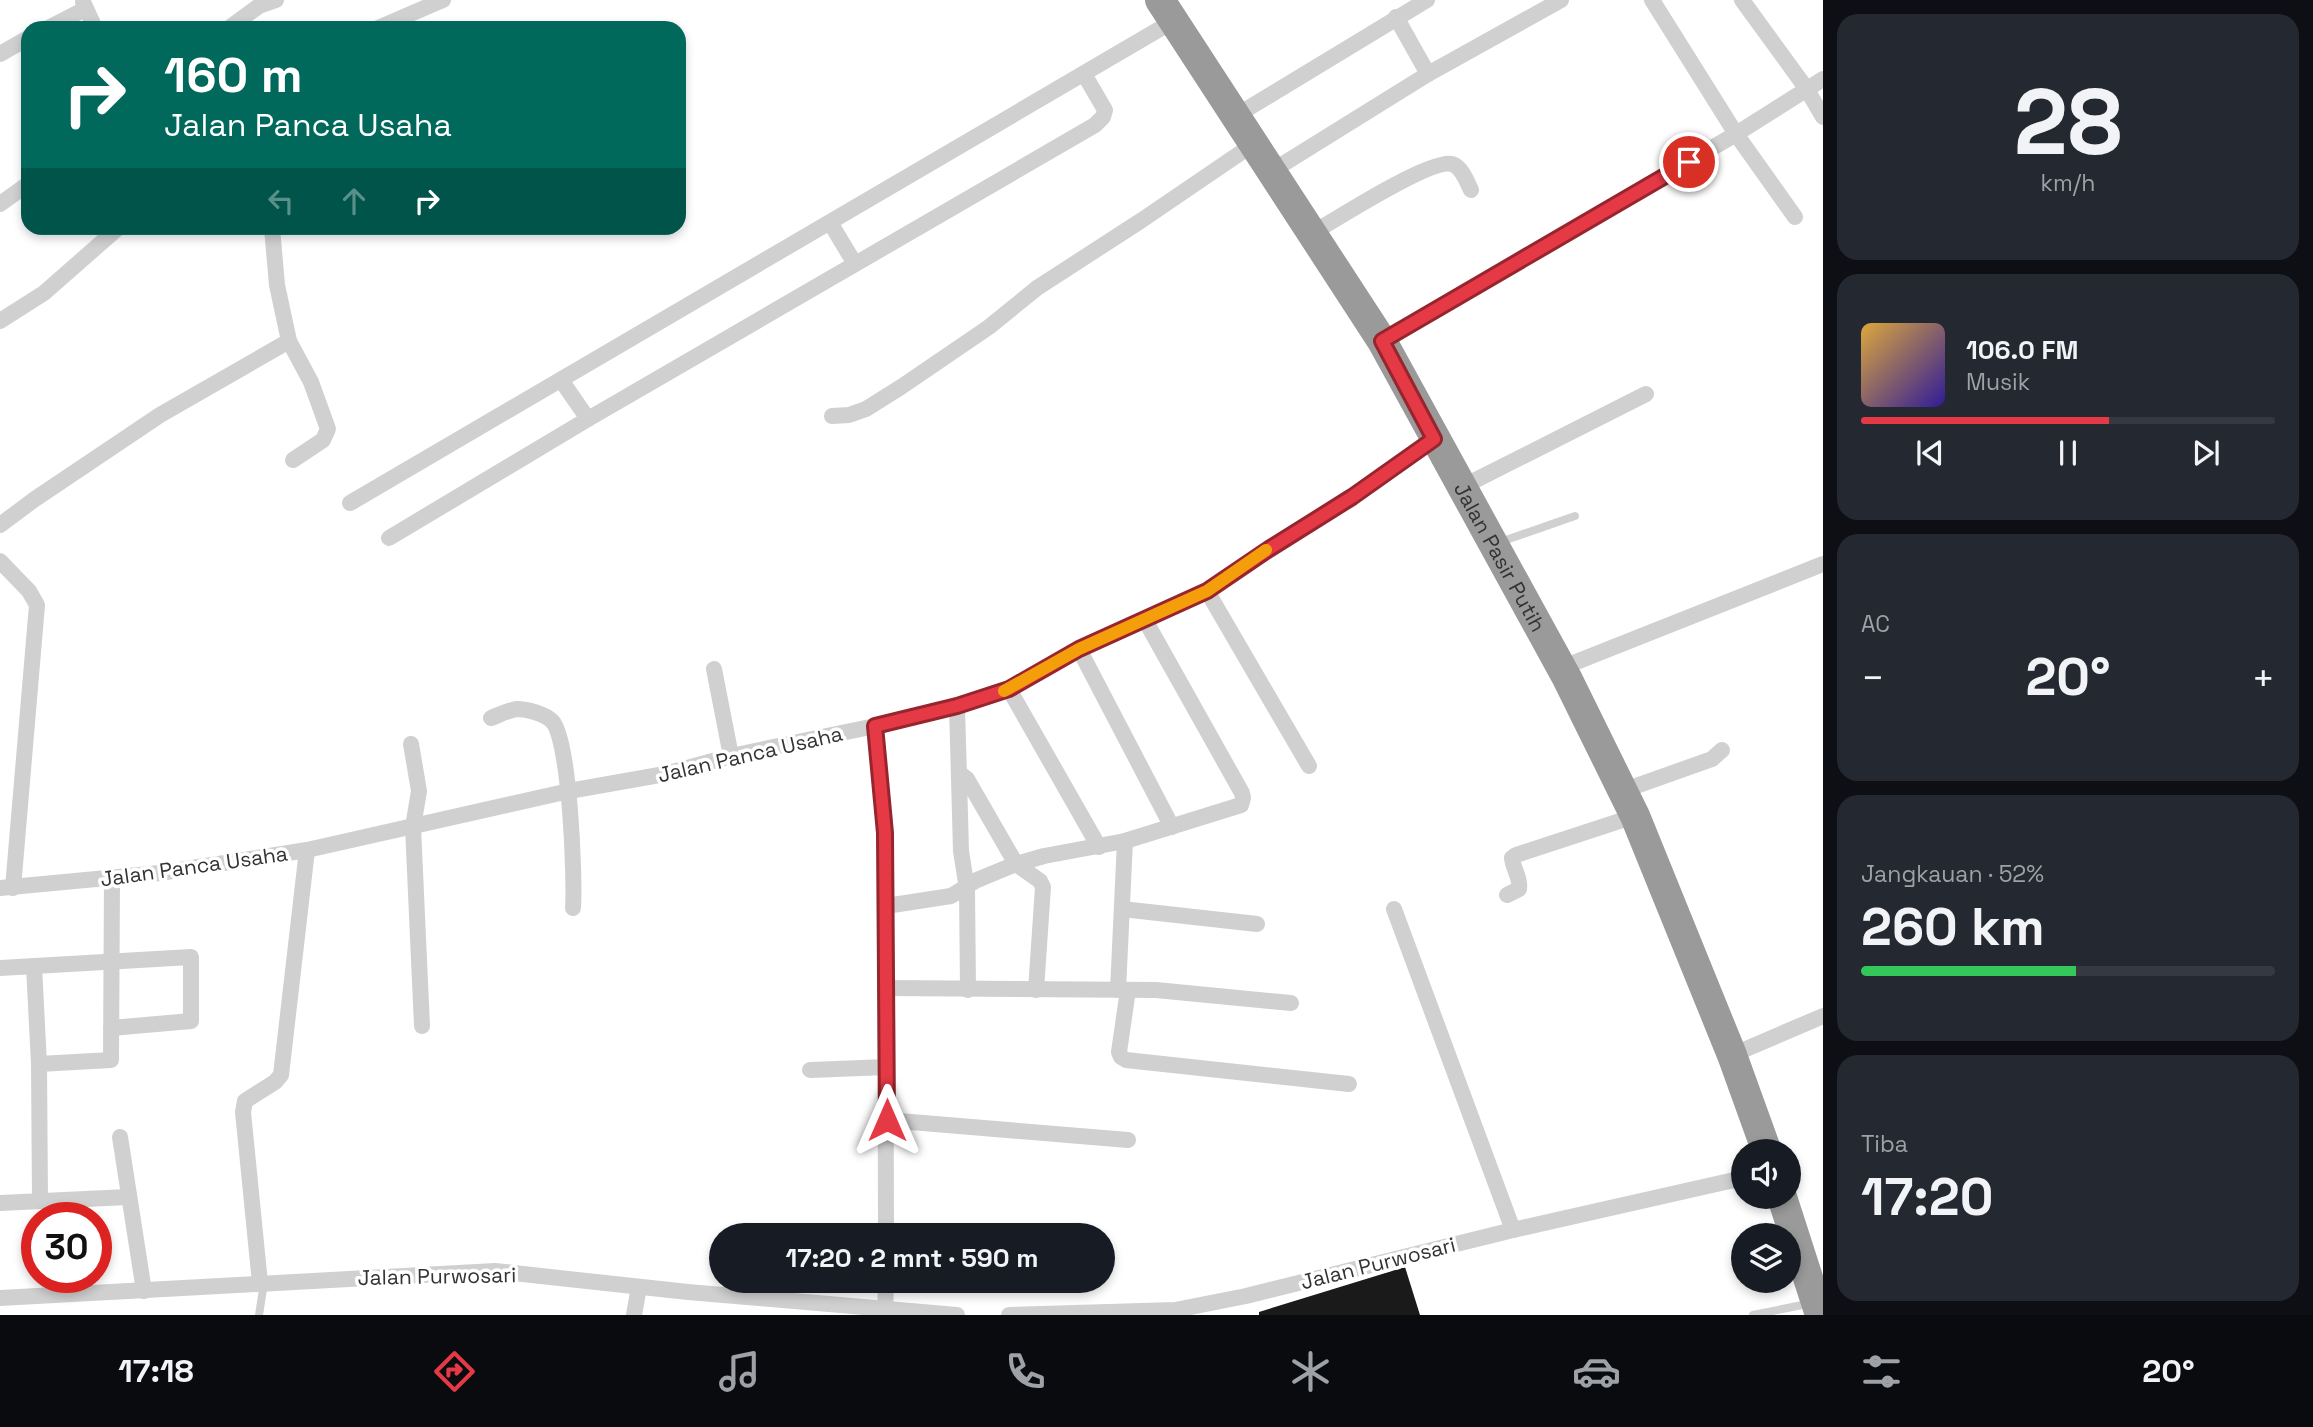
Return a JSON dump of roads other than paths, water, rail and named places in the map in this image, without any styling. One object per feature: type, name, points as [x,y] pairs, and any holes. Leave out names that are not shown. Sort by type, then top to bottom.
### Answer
[{"type":"highway","name":"Jalan Pasir Putih","points":[[1168,10],[1382,341],[1561,668],[1629,803],[1732,1055],[1762,1139]]},
{"type":"highway","points":[[1786,1209],[1819,1305]]},
{"type":"street","points":[[239,21],[259,6],[276,0]]},
{"type":"street","points":[[394,21],[443,0]]},
{"type":"street","points":[[1237,115],[1427,0]]},
{"type":"street","points":[[1272,172],[1428,74],[1561,0]]},
{"type":"street","points":[[1652,0],[1736,134],[1795,217]]},
{"type":"street","points":[[1741,0],[1806,88],[1823,117]]},
{"type":"street","points":[[58,21],[84,4],[92,21]]},
{"type":"street","points":[[351,503],[1084,74],[1168,10]]},
{"type":"street","points":[[1396,17],[1428,74]]},
{"type":"street","points":[[0,54],[21,42]]},
{"type":"street","points":[[389,538],[1094,125],[1103,117],[1105,110],[1084,74]]},
{"type":"street","points":[[1382,341],[1736,134],[1823,79]]},
{"type":"street","points":[[832,416],[849,415],[866,409],[901,387],[989,327],[1037,288],[1255,143]]},
{"type":"street","points":[[1311,234],[1397,183],[1440,164],[1456,167],[1471,190]]},
{"type":"street","points":[[0,204],[21,189]]},
{"type":"street","points":[[831,223],[855,264]]},
{"type":"street","points":[[0,321],[44,293],[110,235]]},
{"type":"street","points":[[273,235],[277,285],[289,341],[311,382],[328,429],[323,440],[293,460]]},
{"type":"street","points":[[0,525],[160,415],[289,341]]},
{"type":"street","points":[[561,380],[588,419]]},
{"type":"street","points":[[1462,487],[1646,394]]},
{"type":"street","name":"Jalan Panca Usaha","points":[[6,888],[160,873],[307,850],[569,791],[665,774],[731,756],[957,706],[1009,689],[1079,649],[1207,591],[1352,497],[1434,439]]},
{"type":"street","points":[[0,561],[29,591],[37,606],[6,888]]},
{"type":"street","points":[[1561,668],[1823,564]]},
{"type":"street","points":[[1207,591],[1309,766]]},
{"type":"street","points":[[886,906],[951,896],[967,889],[977,880],[1016,864],[1125,841],[1241,804],[1243,798],[1145,620]]},
{"type":"street","points":[[1079,649],[1172,827]]},
{"type":"street","points":[[714,669],[731,756]]},
{"type":"street","points":[[1009,689],[1098,847]]},
{"type":"street","points":[[957,706],[961,851],[967,889],[968,990]]},
{"type":"street","points":[[491,718],[516,709],[536,713],[552,721],[558,732],[569,791],[575,877],[573,908]]},
{"type":"street","points":[[875,726],[885,833],[886,1223]]},
{"type":"street","points":[[411,744],[419,791],[413,827],[422,1026]]},
{"type":"street","points":[[1507,895],[1519,889],[1521,882],[1512,864],[1512,858],[1516,855],[1629,803],[1712,759],[1722,750]]},
{"type":"street","points":[[960,773],[967,779],[1016,864],[1044,887],[1036,990]]},
{"type":"street","points":[[960,820],[989,815]]},
{"type":"street","points":[[1125,841],[1121,1057],[1126,1060],[1349,1084]]},
{"type":"street","points":[[262,1283],[243,1112],[246,1101],[275,1082],[281,1074],[307,850]]},
{"type":"street","points":[[39,1064],[111,1060],[112,878]]},
{"type":"street","points":[[1122,909],[1257,924]]},
{"type":"street","points":[[1394,909],[1513,1230]]},
{"type":"street","points":[[0,968],[191,957],[191,1021],[111,1028]]},
{"type":"street","points":[[34,966],[39,1064],[40,1201]]},
{"type":"street","points":[[886,988],[1156,990],[1291,1003]]},
{"type":"street","points":[[1732,1055],[1823,1016]]},
{"type":"street","points":[[810,1070],[887,1067]]},
{"type":"street","points":[[887,1120],[1128,1140]]},
{"type":"street","points":[[120,1137],[144,1291]]},
{"type":"street","name":"Jalan Purwosari","points":[[1009,1315],[1175,1313],[1513,1230],[1731,1181]]},
{"type":"street","points":[[0,1203],[128,1198]]},
{"type":"street","name":"Jalan Purwosari","points":[[0,1298],[495,1271],[885,1312],[957,1315]]},
{"type":"street","points":[[634,1315],[639,1287]]},
{"type":"street","points":[[885,1312],[886,1293]]},
{"type":"lane","points":[[1494,544],[1576,516]]},
{"type":"lane","points":[[259,1315],[262,1283]]},
{"type":"lane","points":[[1753,1315],[1819,1305]]}]
